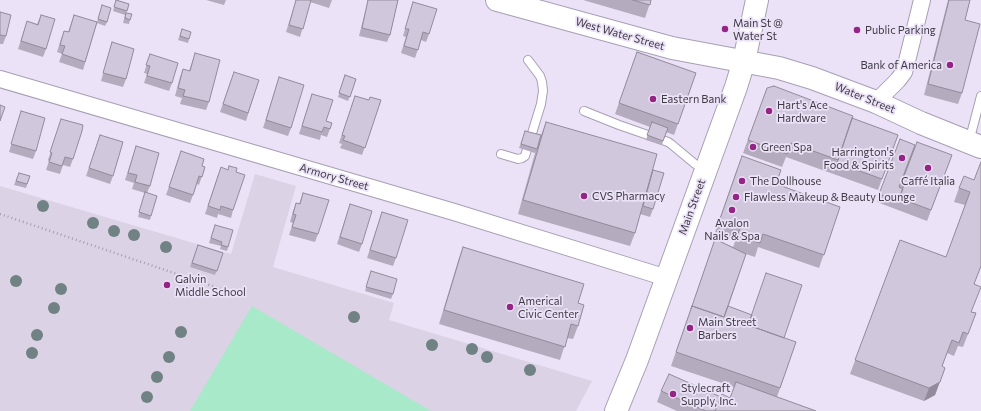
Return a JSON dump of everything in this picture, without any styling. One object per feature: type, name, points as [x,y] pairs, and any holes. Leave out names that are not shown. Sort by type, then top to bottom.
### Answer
[{"type":"main road","name":"West Water Street","points":[[497,0],[672,48],[744,61]]},
{"type":"main road","name":"Main Street","points":[[616,411],[637,360],[731,102],[744,61],[757,0]]},
{"type":"main road","name":"Water Street","points":[[744,61],[779,68],[812,78],[876,102],[921,123],[975,145]]},
{"type":"street","points":[[876,102],[904,72],[922,0]]},
{"type":"street","name":"Armory Street","points":[[0,79],[447,210],[667,278]]},
{"type":"lane","points":[[501,154],[518,159],[525,156],[541,104],[543,91],[542,82],[540,76],[528,60]]},
{"type":"lane","points":[[975,145],[981,96]]},
{"type":"lane","points":[[584,111],[668,142],[695,164]]},
{"type":"path","points":[[0,214],[233,293]]},
{"type":"shaded area","name":"Galvin Middle School","points":[[255,174],[296,186],[273,267],[394,303],[389,320],[592,381],[576,411],[0,411],[0,186],[231,254]]},
{"type":"green space","points":[[252,306],[431,411],[190,411]]},
{"type":"building","points":[[116,0],[129,4],[127,11],[114,7]]},
{"type":"building","points":[[296,0],[311,0],[303,29],[289,25]]},
{"type":"building","points":[[368,0],[398,0],[390,35],[362,28]]},
{"type":"building","points":[[633,0],[651,0],[650,5]]},
{"type":"building","name":"Bank of America","points":[[949,0],[970,0],[965,20],[980,24],[962,93],[928,84]]},
{"type":"building","points":[[413,2],[437,9],[429,34],[423,32],[418,50],[404,46],[409,29],[405,29]]},
{"type":"building","points":[[102,5],[111,8],[107,22],[98,19]]},
{"type":"building","points":[[0,12],[11,15],[6,36],[0,35]]},
{"type":"building","points":[[126,13],[132,14],[130,20],[125,18]]},
{"type":"building","points":[[41,15],[55,19],[46,49],[21,41],[27,21],[38,25]]},
{"type":"building","points":[[74,15],[97,22],[85,62],[62,54],[65,46],[60,45],[64,31],[69,32]]},
{"type":"building","points":[[182,29],[191,32],[189,39],[180,36]]},
{"type":"building","points":[[112,42],[134,49],[126,79],[103,73]]},
{"type":"building","points":[[637,52],[696,73],[678,124],[619,103]]},
{"type":"building","points":[[195,53],[220,60],[209,102],[183,96],[185,90],[178,88],[183,69],[190,71]]},
{"type":"building","points":[[150,54],[178,63],[172,83],[147,76],[150,66],[146,65]]},
{"type":"building","points":[[234,72],[259,80],[248,113],[223,104]]},
{"type":"building","points":[[345,75],[356,79],[350,97],[339,93]]},
{"type":"building","points":[[279,77],[304,85],[291,128],[266,120]]},
{"type":"building","points":[[774,86],[853,116],[838,160],[791,143],[787,154],[748,140],[767,88]]},
{"type":"building","points":[[312,94],[333,100],[326,121],[332,123],[330,129],[324,127],[322,132],[302,126]]},
{"type":"building","points":[[355,96],[369,100],[370,97],[381,100],[365,148],[343,140],[345,136],[342,135]]},
{"type":"building","points":[[0,105],[5,107],[0,121]]},
{"type":"building","points":[[21,111],[45,118],[36,151],[11,144]]},
{"type":"building","points":[[852,118],[898,135],[882,179],[837,163]]},
{"type":"building","points":[[61,119],[83,125],[73,159],[65,157],[62,166],[49,162],[52,153],[50,152]]},
{"type":"building","name":"CVS Pharmacy","points":[[546,122],[657,154],[635,233],[523,200]]},
{"type":"building","points":[[652,122],[668,128],[663,141],[647,135]]},
{"type":"building","points":[[525,131],[541,135],[537,149],[521,144]]},
{"type":"building","points":[[100,135],[123,142],[113,176],[89,168]]},
{"type":"building","points":[[900,139],[915,145],[899,187],[903,189],[898,201],[879,194]]},
{"type":"building","points":[[917,142],[952,155],[931,210],[899,198],[904,185],[901,184]]},
{"type":"building","points":[[136,146],[159,153],[150,186],[135,182],[137,175],[128,173]]},
{"type":"building","points":[[181,151],[204,159],[202,166],[205,167],[202,177],[199,176],[193,195],[169,187]]},
{"type":"building","points":[[742,156],[781,170],[776,184],[840,207],[824,255],[763,234],[760,243],[737,236],[741,226],[720,219]]},
{"type":"building","points":[[981,162],[981,266],[974,284],[981,287],[971,312],[976,313],[968,334],[963,332],[959,343],[952,340],[942,366],[945,368],[940,382],[929,388],[855,360],[900,240],[946,257],[970,192],[959,188],[964,176],[974,180]]},
{"type":"building","points":[[229,166],[237,168],[236,172],[245,175],[233,210],[221,206],[220,210],[208,206],[221,167],[228,170]]},
{"type":"building","points":[[653,170],[664,173],[653,209],[643,206]]},
{"type":"building","points":[[19,173],[30,176],[27,184],[16,181]]},
{"type":"building","points":[[145,192],[157,196],[151,216],[139,212]]},
{"type":"building","points":[[303,193],[329,200],[318,234],[292,227],[296,215],[293,214],[296,203],[300,204]]},
{"type":"building","points":[[350,204],[372,211],[362,244],[340,237]]},
{"type":"building","points":[[382,212],[408,220],[396,258],[370,250]]},
{"type":"building","points":[[215,225],[233,230],[228,247],[221,245],[222,242],[211,238]]},
{"type":"building","points":[[715,239],[746,254],[724,317],[692,306]]},
{"type":"building","points":[[198,245],[223,253],[217,271],[192,263]]},
{"type":"building","name":"Americal Civic Center","points":[[463,247],[584,284],[578,303],[584,305],[578,326],[571,324],[565,347],[444,310]]},
{"type":"building","points":[[371,271],[397,279],[393,294],[366,287]]},
{"type":"building","points":[[766,273],[802,285],[784,338],[748,325]]},
{"type":"building","points":[[692,306],[724,317],[728,306],[752,315],[748,325],[796,342],[780,388],[676,352]]},
{"type":"building","points":[[669,374],[721,397],[715,411],[706,411],[661,391]]},
{"type":"building","points":[[736,382],[816,411],[715,411],[722,394],[730,398]]},
{"type":"place","name":"Main St @ Water St","points":[[725,29]]},
{"type":"place","name":"Public Parking","points":[[857,30]]},
{"type":"place","name":"Bank of America","points":[[950,65]]},
{"type":"place","name":"Eastern Bank","points":[[653,99]]},
{"type":"place","name":"Hart's Ace Hardware","points":[[769,111]]},
{"type":"place","name":"Green Spa","points":[[753,147]]},
{"type":"place","name":"Harrington's Food & Spirits","points":[[902,158]]},
{"type":"place","name":"Caffé Italia","points":[[928,168]]},
{"type":"place","name":"The Dollhouse","points":[[742,181]]},
{"type":"place","name":"CVS Pharmacy","points":[[584,196]]},
{"type":"place","name":"Flawless Makeup & Beauty Lounge","points":[[736,197]]},
{"type":"place","name":"Avalon Nails & Spa","points":[[732,210]]},
{"type":"place","name":"Galvin Middle School","points":[[167,285]]},
{"type":"place","name":"Americal Civic Center","points":[[510,307]]},
{"type":"place","name":"Main Street Barbers","points":[[690,328]]},
{"type":"place","name":"Stylecraft Supply, Inc.","points":[[673,394]]}]
